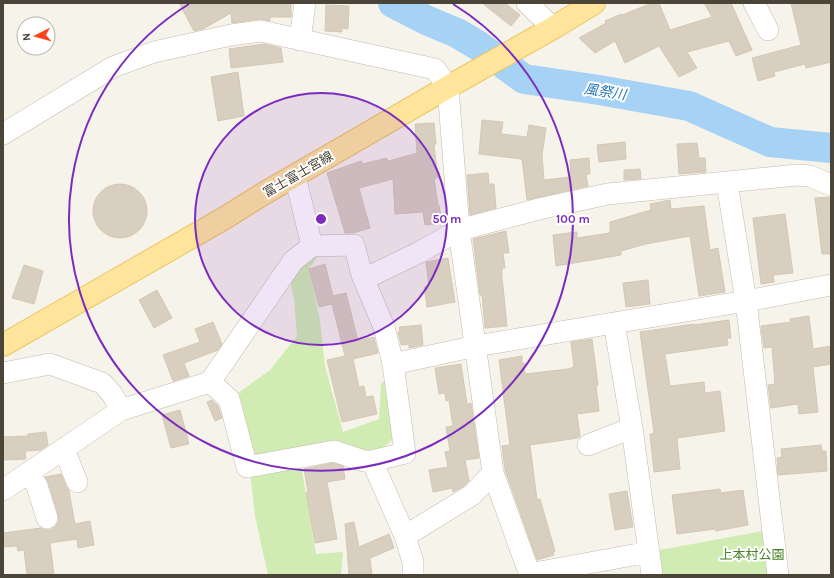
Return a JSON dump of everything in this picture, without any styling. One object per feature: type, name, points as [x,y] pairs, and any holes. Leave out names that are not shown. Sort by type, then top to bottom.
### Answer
[{"type":"main road","name":"富士富士宮線","points":[[3,345],[594,3]]},
{"type":"street","points":[[300,40],[305,3]]},
{"type":"street","points":[[528,3],[553,28]]},
{"type":"street","points":[[754,3],[768,30]]},
{"type":"street","points":[[3,134],[113,67],[154,52],[231,35],[261,31],[435,69],[448,87],[459,230],[493,473],[529,574],[649,552]]},
{"type":"street","points":[[364,279],[420,252],[459,230],[543,208],[608,194],[797,175],[810,176],[831,184]]},
{"type":"street","points":[[295,176],[312,246]]},
{"type":"street","points":[[727,183],[746,301],[778,575]]},
{"type":"street","points":[[3,490],[121,410],[210,382],[293,261],[312,246],[354,245],[364,279],[384,327],[393,364],[405,453],[372,461],[364,461],[334,451],[247,467],[229,399],[210,382]]},
{"type":"street","points":[[393,364],[476,346],[746,301],[831,285]]},
{"type":"street","points":[[614,323],[632,428],[652,575]]},
{"type":"street","points":[[3,373],[50,364],[102,383],[112,394],[121,410]]},
{"type":"street","points":[[588,445],[632,428]]},
{"type":"street","points":[[64,449],[77,482]]},
{"type":"street","points":[[372,461],[405,536],[413,562],[412,575]]},
{"type":"street","points":[[28,473],[36,486],[47,518]]},
{"type":"street","points":[[405,536],[472,495],[493,473]]},
{"type":"green space","points":[[322,250],[309,269],[320,320],[325,366],[343,432],[379,419],[381,384],[391,374],[396,437],[373,456],[327,441],[300,459],[316,554],[343,552],[341,575],[268,575],[255,516],[250,471],[234,396],[270,370],[297,336],[294,299],[288,273]]},
{"type":"green space","name":"上本村公園","points":[[773,529],[778,575],[652,575],[649,552]]},
{"type":"building","points":[[179,3],[291,3],[291,17],[270,17],[270,21],[260,19],[232,23],[231,13],[203,29],[194,31]]},
{"type":"building","points":[[482,3],[505,3],[520,15],[511,26]]},
{"type":"building","points":[[652,3],[659,3],[670,30],[712,17],[704,3],[731,3],[752,50],[736,56],[729,41],[687,52],[697,68],[679,77],[659,46],[625,63],[615,41],[595,53],[579,38],[606,23],[605,21]]},
{"type":"building","points":[[791,3],[831,3],[831,62],[806,68],[805,64],[774,72],[775,76],[758,81],[752,58],[801,45]]},
{"type":"building","points":[[326,5],[349,6],[348,29],[342,28],[342,32],[325,31]]},
{"type":"building","points":[[264,44],[281,48],[283,62],[231,68],[229,49]]},
{"type":"building","points":[[238,72],[244,116],[218,121],[211,77]]},
{"type":"building","points":[[482,120],[503,122],[501,134],[527,137],[529,125],[546,128],[542,155],[544,180],[571,177],[570,160],[589,158],[590,174],[586,174],[588,186],[527,200],[522,159],[479,154]]},
{"type":"building","points":[[434,123],[436,144],[434,145],[438,178],[434,178],[442,223],[425,225],[423,212],[395,214],[393,179],[359,188],[370,228],[353,233],[345,233],[327,173],[361,161],[363,164],[386,158],[389,161],[417,153],[415,124]]},
{"type":"building","points":[[625,142],[626,159],[599,162],[597,145]]},
{"type":"building","points":[[697,143],[699,158],[705,158],[706,172],[679,174],[677,144]]},
{"type":"building","points":[[640,169],[641,179],[624,180],[624,170]]},
{"type":"building","points":[[488,173],[489,184],[494,184],[496,208],[470,215],[467,175]]},
{"type":"building","points":[[115,184],[125,184],[135,188],[143,196],[147,206],[147,216],[143,226],[135,234],[125,238],[115,238],[105,234],[97,226],[93,216],[93,206],[97,196],[105,188]]},
{"type":"building","points":[[831,197],[831,254],[822,254],[815,198]]},
{"type":"building","points":[[670,200],[671,209],[704,206],[710,250],[718,248],[725,292],[699,296],[690,236],[646,244],[621,251],[621,255],[556,266],[553,235],[577,232],[577,238],[610,233],[610,222],[651,210],[650,204]]},
{"type":"building","points":[[785,214],[793,273],[773,275],[774,282],[761,284],[753,218]]},
{"type":"building","points":[[506,231],[509,253],[503,253],[505,268],[502,268],[502,277],[507,326],[485,328],[482,295],[480,295],[473,239]]},
{"type":"building","points":[[448,258],[455,302],[427,307],[424,287],[429,286],[426,262]]},
{"type":"building","points":[[325,264],[333,296],[346,293],[358,341],[374,337],[378,353],[353,359],[359,387],[364,386],[366,397],[373,396],[377,414],[342,422],[327,360],[345,356],[332,304],[319,307],[309,269]]},
{"type":"building","points":[[24,265],[43,271],[34,304],[12,298]]},
{"type":"building","points":[[648,280],[650,304],[626,307],[623,283]]},
{"type":"building","points":[[157,290],[172,318],[154,328],[139,300]]},
{"type":"building","points":[[809,316],[813,349],[831,346],[831,364],[813,367],[818,412],[799,414],[798,404],[771,408],[768,385],[775,384],[772,347],[764,348],[761,326],[791,322],[790,319]]},
{"type":"building","points":[[729,320],[731,338],[727,338],[728,345],[665,354],[670,386],[704,382],[705,393],[720,391],[725,431],[677,438],[680,469],[654,472],[650,434],[654,433],[640,332]]},
{"type":"building","points":[[213,322],[222,344],[218,350],[184,363],[189,376],[173,381],[163,355],[200,342],[195,329]]},
{"type":"building","points":[[421,325],[423,345],[409,348],[409,344],[401,345],[398,332],[400,332],[399,327]]},
{"type":"building","points":[[592,339],[598,385],[596,386],[599,411],[577,414],[580,436],[578,438],[530,445],[537,500],[540,499],[555,551],[553,552],[554,555],[537,560],[505,470],[502,446],[510,445],[499,360],[522,356],[522,364],[524,363],[525,374],[568,369],[574,367],[571,342]]},
{"type":"building","points":[[461,364],[467,404],[471,403],[479,458],[465,460],[469,481],[464,486],[453,492],[452,488],[433,492],[429,470],[448,467],[445,452],[450,451],[446,427],[453,426],[449,400],[446,401],[445,393],[439,394],[435,368]]},
{"type":"building","points":[[212,400],[218,406],[222,418],[215,421],[207,402]]},
{"type":"building","points":[[180,410],[189,444],[171,448],[162,415]]},
{"type":"building","points":[[46,432],[48,445],[41,450],[25,451],[26,459],[4,460],[3,437],[28,436],[28,434]]},
{"type":"building","points":[[821,445],[822,451],[826,451],[827,471],[778,475],[777,458],[782,457],[781,449]]},
{"type":"building","points":[[333,463],[343,466],[345,479],[327,482],[337,539],[315,543],[306,493],[308,492],[304,469]]},
{"type":"building","points":[[61,474],[69,491],[75,524],[90,521],[94,545],[78,548],[77,539],[50,543],[54,575],[27,575],[24,550],[18,551],[17,546],[3,547],[3,533],[41,528],[50,530],[56,526],[59,521],[58,514],[45,477]]},
{"type":"building","points":[[720,489],[721,493],[743,490],[748,525],[716,531],[715,529],[677,534],[672,495]]},
{"type":"building","points":[[627,491],[633,527],[615,530],[609,494]]},
{"type":"building","points":[[354,522],[359,547],[389,534],[394,548],[370,558],[372,575],[349,575],[345,524]]},
{"type":"waterway","name":"風祭川","points":[[393,3],[426,20],[457,33],[479,46],[524,79],[599,90],[689,106],[770,142],[831,148]]}]
